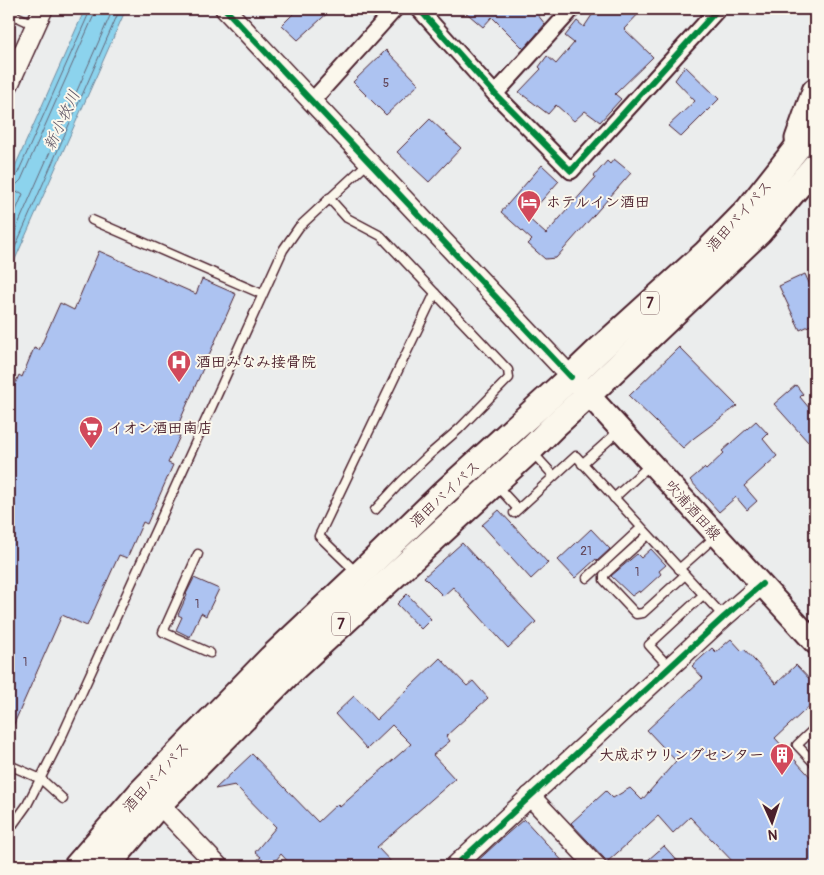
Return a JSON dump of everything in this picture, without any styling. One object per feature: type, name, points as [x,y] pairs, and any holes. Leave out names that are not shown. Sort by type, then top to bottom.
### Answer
[{"type":"highway","points":[[792,156],[815,91]]},
{"type":"highway","name":"酒田バイパス","points":[[107,866],[159,804],[294,668],[588,395],[735,239],[748,210],[815,125]]},
{"type":"highway","name":"酒田バイパス","points":[[78,866],[142,790],[223,706],[444,493],[706,253],[735,239],[759,232],[815,167]]},
{"type":"main road","name":"吹浦酒田線","points":[[571,377],[815,643]]},
{"type":"street","points":[[225,9],[543,345],[571,377]]},
{"type":"street","points":[[312,101],[395,9]]},
{"type":"street","points":[[419,9],[495,94],[571,170],[718,9]]},
{"type":"street","points":[[495,94],[572,9]]},
{"type":"street","points":[[9,84],[39,17]]},
{"type":"street","points":[[455,866],[762,584]]},
{"type":"street","points":[[530,796],[596,866]]},
{"type":"street","points":[[159,804],[218,866]]},
{"type":"lane","points":[[9,13],[39,17]]},
{"type":"lane","points":[[9,830],[27,805],[62,736],[282,250],[299,227],[369,162]]},
{"type":"lane","points":[[329,198],[346,218],[381,236],[508,370],[509,378],[459,428],[429,454],[375,510]]},
{"type":"lane","points":[[92,220],[262,294]]},
{"type":"lane","points":[[360,575],[319,536],[435,293]]},
{"type":"lane","points":[[582,464],[620,430]]},
{"type":"lane","points":[[530,450],[554,476]]},
{"type":"lane","points":[[494,483],[516,511],[576,456],[724,617]]},
{"type":"lane","points":[[614,498],[651,464]]},
{"type":"lane","points":[[587,578],[641,528]]},
{"type":"lane","points":[[648,535],[604,575],[604,580],[636,614],[643,613],[717,535]]},
{"type":"lane","points":[[198,554],[163,632],[210,653]]},
{"type":"lane","points":[[670,668],[649,645],[704,595]]},
{"type":"lane","points":[[815,728],[797,745],[815,764]]},
{"type":"lane","points":[[9,765],[40,779],[63,799]]},
{"type":"water","name":"新小牧川","points":[[85,9],[126,9],[9,273],[9,180]]},
{"type":"building","points":[[298,9],[332,9],[298,40],[282,25]]},
{"type":"building","points":[[462,9],[533,9],[545,24],[524,49],[492,17],[483,27]]},
{"type":"building","points":[[596,9],[643,9],[624,29],[653,57],[615,94],[621,99],[600,122],[585,111],[574,121],[556,105],[548,114],[519,92],[541,69],[539,67],[547,56],[556,64],[574,43],[565,36],[577,21],[584,27]]},
{"type":"building","points":[[386,50],[419,84],[386,115],[353,82]]},
{"type":"building","points":[[685,66],[719,99],[681,137],[668,126],[695,101],[675,80]]},
{"type":"building","points":[[430,119],[461,148],[429,182],[397,152]]},
{"type":"building","points":[[614,159],[631,173],[556,258],[545,259],[528,244],[532,240],[501,212],[542,165],[559,181],[527,217],[546,234],[595,178],[594,176],[607,161],[610,164]]},
{"type":"building","name":"イオン酒田南店","points":[[99,251],[196,294],[202,279],[236,294],[174,434],[180,436],[168,463],[173,465],[147,524],[143,522],[127,558],[119,555],[87,626],[62,615],[9,735],[9,398],[19,375],[22,377],[34,348],[39,350],[60,303],[74,310]]},
{"type":"building","points":[[805,274],[815,296],[815,323],[800,330],[779,286]]},
{"type":"building","points":[[679,347],[737,406],[683,448],[629,396]]},
{"type":"building","points":[[796,385],[803,394],[800,397],[815,415],[815,436],[808,442],[774,404]]},
{"type":"building","points":[[756,421],[768,434],[763,439],[777,456],[744,486],[757,501],[747,510],[736,497],[719,512],[690,480],[704,468],[706,470],[724,453],[722,451]]},
{"type":"building","points":[[499,510],[548,563],[531,579],[482,525]]},
{"type":"building","points":[[591,529],[610,549],[575,578],[558,560]]},
{"type":"building","points":[[462,543],[536,622],[508,648],[453,587],[443,596],[424,577]]},
{"type":"building","points":[[651,549],[666,565],[659,571],[661,574],[640,593],[639,591],[632,596],[611,576],[637,554],[641,558]]},
{"type":"building","points":[[194,578],[219,589],[206,616],[201,613],[190,637],[176,630],[182,617],[178,615]]},
{"type":"building","points":[[407,594],[431,619],[421,629],[397,604]]},
{"type":"building","points":[[731,639],[742,651],[744,649],[776,684],[796,665],[815,685],[815,701],[775,738],[815,782],[815,866],[737,866],[690,817],[673,833],[658,816],[607,862],[571,823],[606,791],[613,798],[630,788],[642,800],[676,761],[647,730],[703,678],[692,666],[712,648],[716,652]]},
{"type":"building","points":[[440,658],[467,686],[473,681],[488,698],[446,736],[450,741],[433,755],[455,779],[377,847],[395,866],[292,866],[281,854],[271,866],[250,866],[261,857],[255,852],[276,827],[235,785],[215,789],[252,754],[318,822],[337,804],[340,807],[411,744],[392,725],[367,749],[335,714],[354,696],[376,720]]},
{"type":"building","points":[[524,819],[567,866],[472,866],[499,841]]},
{"type":"building","points":[[664,846],[682,866],[641,866]]},
{"type":"cycle path","points":[[225,9],[571,377]]},
{"type":"cycle path","points":[[419,9],[495,94],[571,171],[718,9]]},
{"type":"cycle path","points":[[455,866],[762,584]]},
{"type":"place","name":"ホテルイン酒田","points":[[529,223]]},
{"type":"place","name":"酒田みなみ接骨院","points":[[179,383]]},
{"type":"place","name":"イオン酒田南店","points":[[91,449]]},
{"type":"place","name":"大成ボウリングセンター","points":[[782,776]]}]
